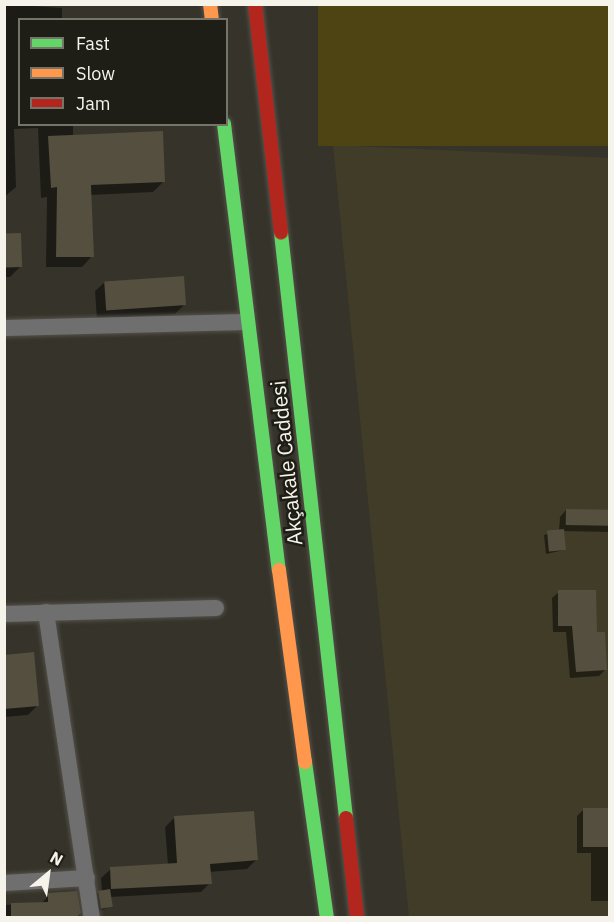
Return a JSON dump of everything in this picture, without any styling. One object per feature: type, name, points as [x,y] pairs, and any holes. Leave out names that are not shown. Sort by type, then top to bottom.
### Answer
[{"type":"main road","name":"Akçakale Caddesi","points":[[255,4],[357,918]]},
{"type":"main road","name":"Akçakale Caddesi","points":[[224,126],[247,322],[327,918]]},
{"type":"street","points":[[4,328],[247,322]]},
{"type":"street","points":[[4,614],[216,608]]},
{"type":"street","points":[[46,612],[92,918]]},
{"type":"street","points":[[4,883],[87,878]]},
{"type":"shaded area","points":[[318,5],[609,5],[609,146],[318,146]]},
{"type":"shaded area","points":[[333,145],[609,158],[609,917],[409,917]]},
{"type":"building","points":[[163,131],[165,182],[91,185],[94,257],[56,257],[57,187],[51,188],[48,136]]},
{"type":"building","points":[[21,233],[22,267],[5,268],[4,234]]},
{"type":"building","points":[[184,276],[186,305],[106,311],[104,282]]},
{"type":"building","points":[[566,509],[609,510],[609,526],[566,525]]},
{"type":"building","points":[[564,529],[566,550],[549,551],[547,530]]},
{"type":"building","points":[[558,590],[596,590],[597,632],[605,632],[607,670],[576,672],[572,626],[558,626]]},
{"type":"building","points":[[34,652],[39,706],[4,709],[4,655]]},
{"type":"building","points":[[583,808],[609,808],[609,847],[583,847]]},
{"type":"building","points":[[254,811],[258,860],[210,864],[212,884],[111,889],[110,867],[177,863],[174,816]]},
{"type":"building","points":[[110,889],[113,907],[101,909],[98,891]]},
{"type":"building","points":[[77,891],[81,913],[75,918],[11,918],[11,903],[48,902],[48,893]]},
{"type":"traffic: fast","points":[[224,126],[279,570]]},
{"type":"traffic: fast","points":[[281,233],[346,818]]},
{"type":"traffic: fast","points":[[305,762],[327,918]]},
{"type":"traffic: slow","points":[[210,4],[212,18]]},
{"type":"traffic: slow","points":[[279,570],[305,762]]},
{"type":"traffic: jam","points":[[255,4],[281,233]]},
{"type":"traffic: jam","points":[[346,818],[357,918]]}]
